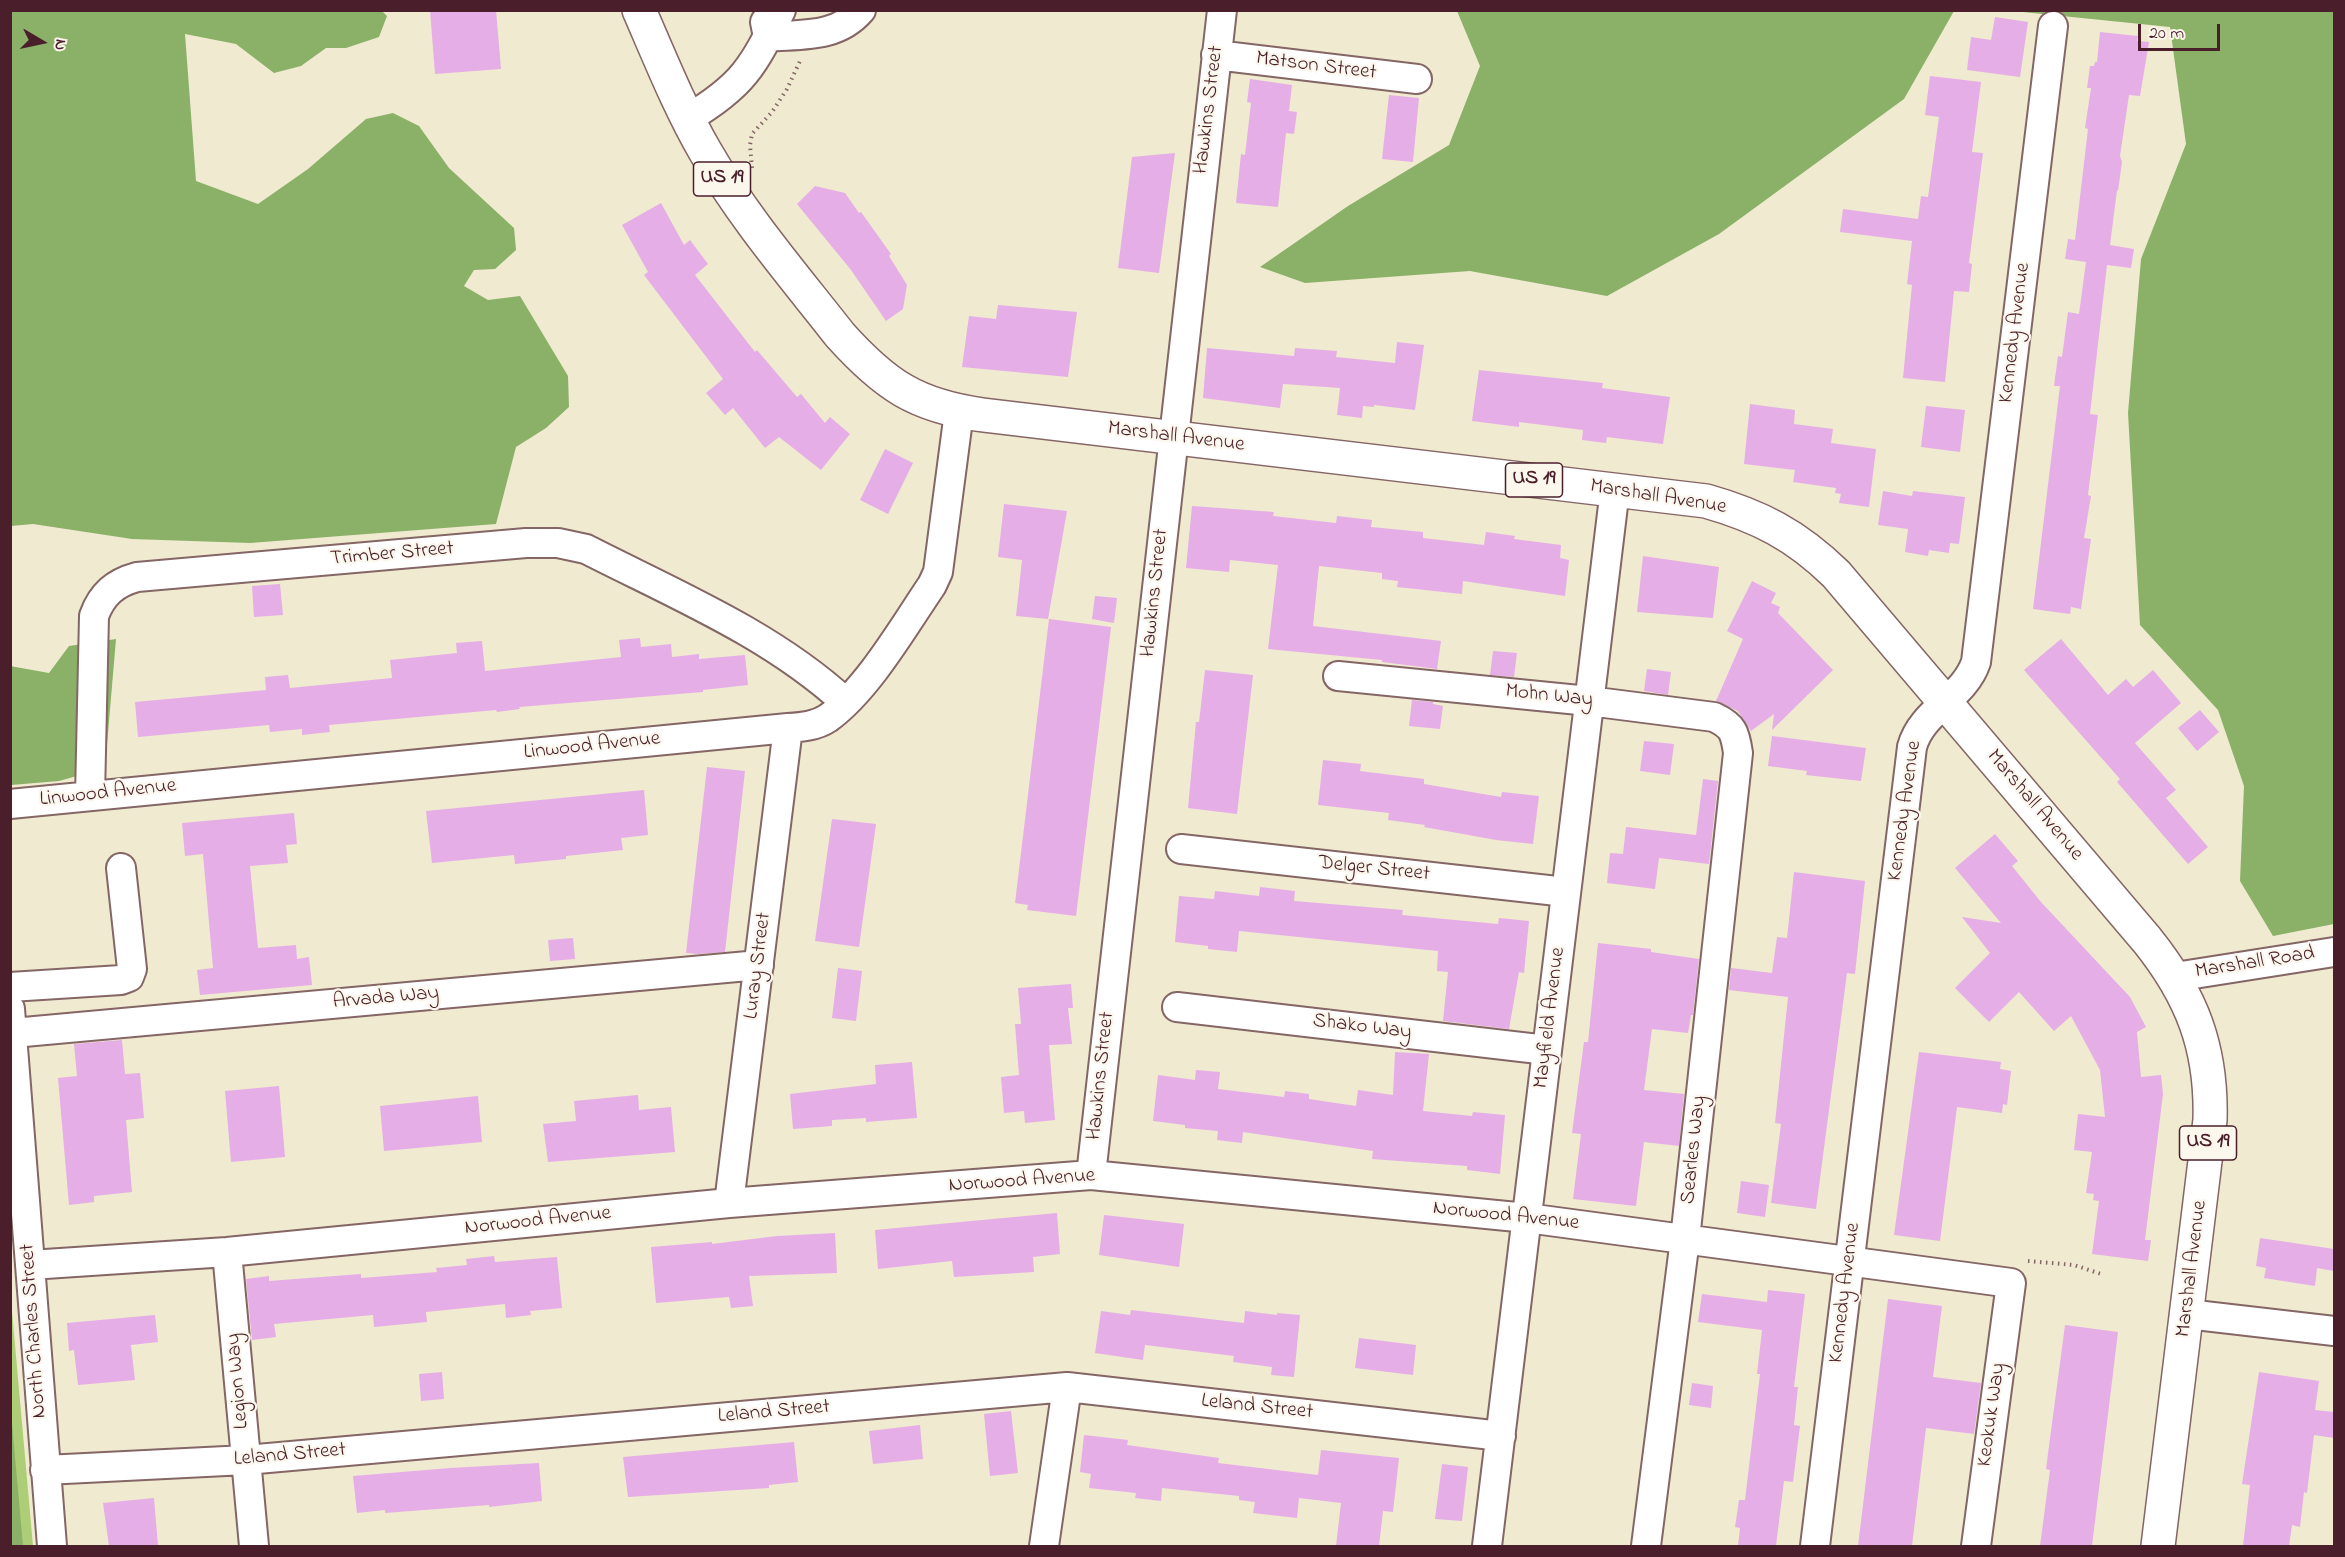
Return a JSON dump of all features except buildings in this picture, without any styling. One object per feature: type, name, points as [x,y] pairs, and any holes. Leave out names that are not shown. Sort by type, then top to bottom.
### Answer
[{"type":"main road","name":"Marshall Avenue","points":[[639,10],[687,119],[740,207],[858,355],[896,388],[918,400],[959,412],[1706,501],[1762,520],[1788,534],[1836,574],[2147,940],[2175,977],[2196,1019],[2204,1044],[2211,1095],[2209,1137],[2158,1546]]},
{"type":"street","points":[[687,119],[710,105],[738,83],[750,70],[766,24],[781,10]]},
{"type":"street","points":[[766,24],[802,34],[831,32],[851,22],[861,10]]},
{"type":"street","name":"Hawkins Street","points":[[1091,1175],[1222,10]]},
{"type":"street","name":"Kennedy Avenue","points":[[1815,1546],[1912,747],[1919,728],[1965,684],[1976,662],[2053,26]]},
{"type":"street","name":"Matson Street","points":[[1216,55],[1417,79]]},
{"type":"street","name":"Linwood Avenue","points":[[10,804],[788,728],[819,723],[845,702],[874,669],[933,585],[938,572],[959,412]]},
{"type":"street","name":"Mayfield Avenue","points":[[1487,1546],[1615,489]]},
{"type":"street","name":"Trimber Street","points":[[90,796],[94,616],[105,594],[125,580],[137,577],[526,543],[565,545],[586,549],[743,629],[819,677],[845,702]]},
{"type":"street","name":"Mohn Way","points":[[1338,676],[1589,701],[1714,717],[1728,724],[1736,736],[1738,753]]},
{"type":"street","name":"Luray Street","points":[[729,1203],[788,728]]},
{"type":"street","name":"Searles Way","points":[[1646,1546],[1685,1239],[1738,753]]},
{"type":"street","name":"Delger Street","points":[[1181,849],[1566,892]]},
{"type":"street","points":[[10,987],[121,980],[129,977],[132,969],[121,868]]},
{"type":"street","name":"Marshall Road","points":[[2175,977],[2334,952]]},
{"type":"street","name":"Arvada Way","points":[[12,1021],[85,1026],[759,964]]},
{"type":"street","points":[[83,982],[85,1026]]},
{"type":"street","name":"Shako Way","points":[[1177,1007],[1547,1050]]},
{"type":"street","name":"North Charles Street","points":[[12,1021],[52,1546]]},
{"type":"street","name":"Norwood Avenue","points":[[30,1265],[227,1252],[729,1203],[1091,1175],[1527,1218],[1850,1261],[2019,1272]]},
{"type":"street","name":"Legion Way","points":[[227,1252],[254,1546]]},
{"type":"street","name":"Keokuk Way","points":[[1976,1546],[2019,1272]]},
{"type":"street","points":[[2187,1314],[2334,1331]]},
{"type":"street","points":[[1044,1546],[1067,1387]]},
{"type":"street","name":"Leland Street","points":[[45,1470],[246,1460],[1067,1387],[1501,1436]]},
{"type":"path","points":[[754,180],[750,145],[752,134],[772,112],[796,71],[801,58],[802,34]]},
{"type":"path","points":[[2019,1272],[2074,1265],[2101,1274]]},
{"type":"green space","points":[[11,10],[382,11],[387,16],[379,37],[346,48],[326,48],[301,66],[274,73],[236,44],[185,34],[196,181],[258,204],[308,169],[366,119],[393,113],[419,126],[449,168],[514,228],[516,250],[495,269],[474,270],[464,286],[488,300],[520,296],[568,376],[569,407],[546,428],[516,447],[496,524],[250,543],[132,539],[33,524],[11,526]]},
{"type":"green space","points":[[1457,11],[1954,11],[1904,99],[1719,234],[1607,296],[1470,271],[1305,283],[1260,267],[1348,206],[1449,145],[1480,66]]},
{"type":"green space","points":[[2013,11],[2334,11],[2334,924],[2273,936],[2240,881],[2244,786],[2218,710],[2140,625],[2128,413],[2141,259],[2186,144],[2170,27]]},
{"type":"green space","points":[[116,639],[105,768],[59,781],[11,785],[10,666],[49,673],[69,646]]},
{"type":"green space","points":[[11,1300],[33,1546],[11,1546]]},
{"type":"green space","points":[[11,1412],[23,1546],[11,1546]]}]
